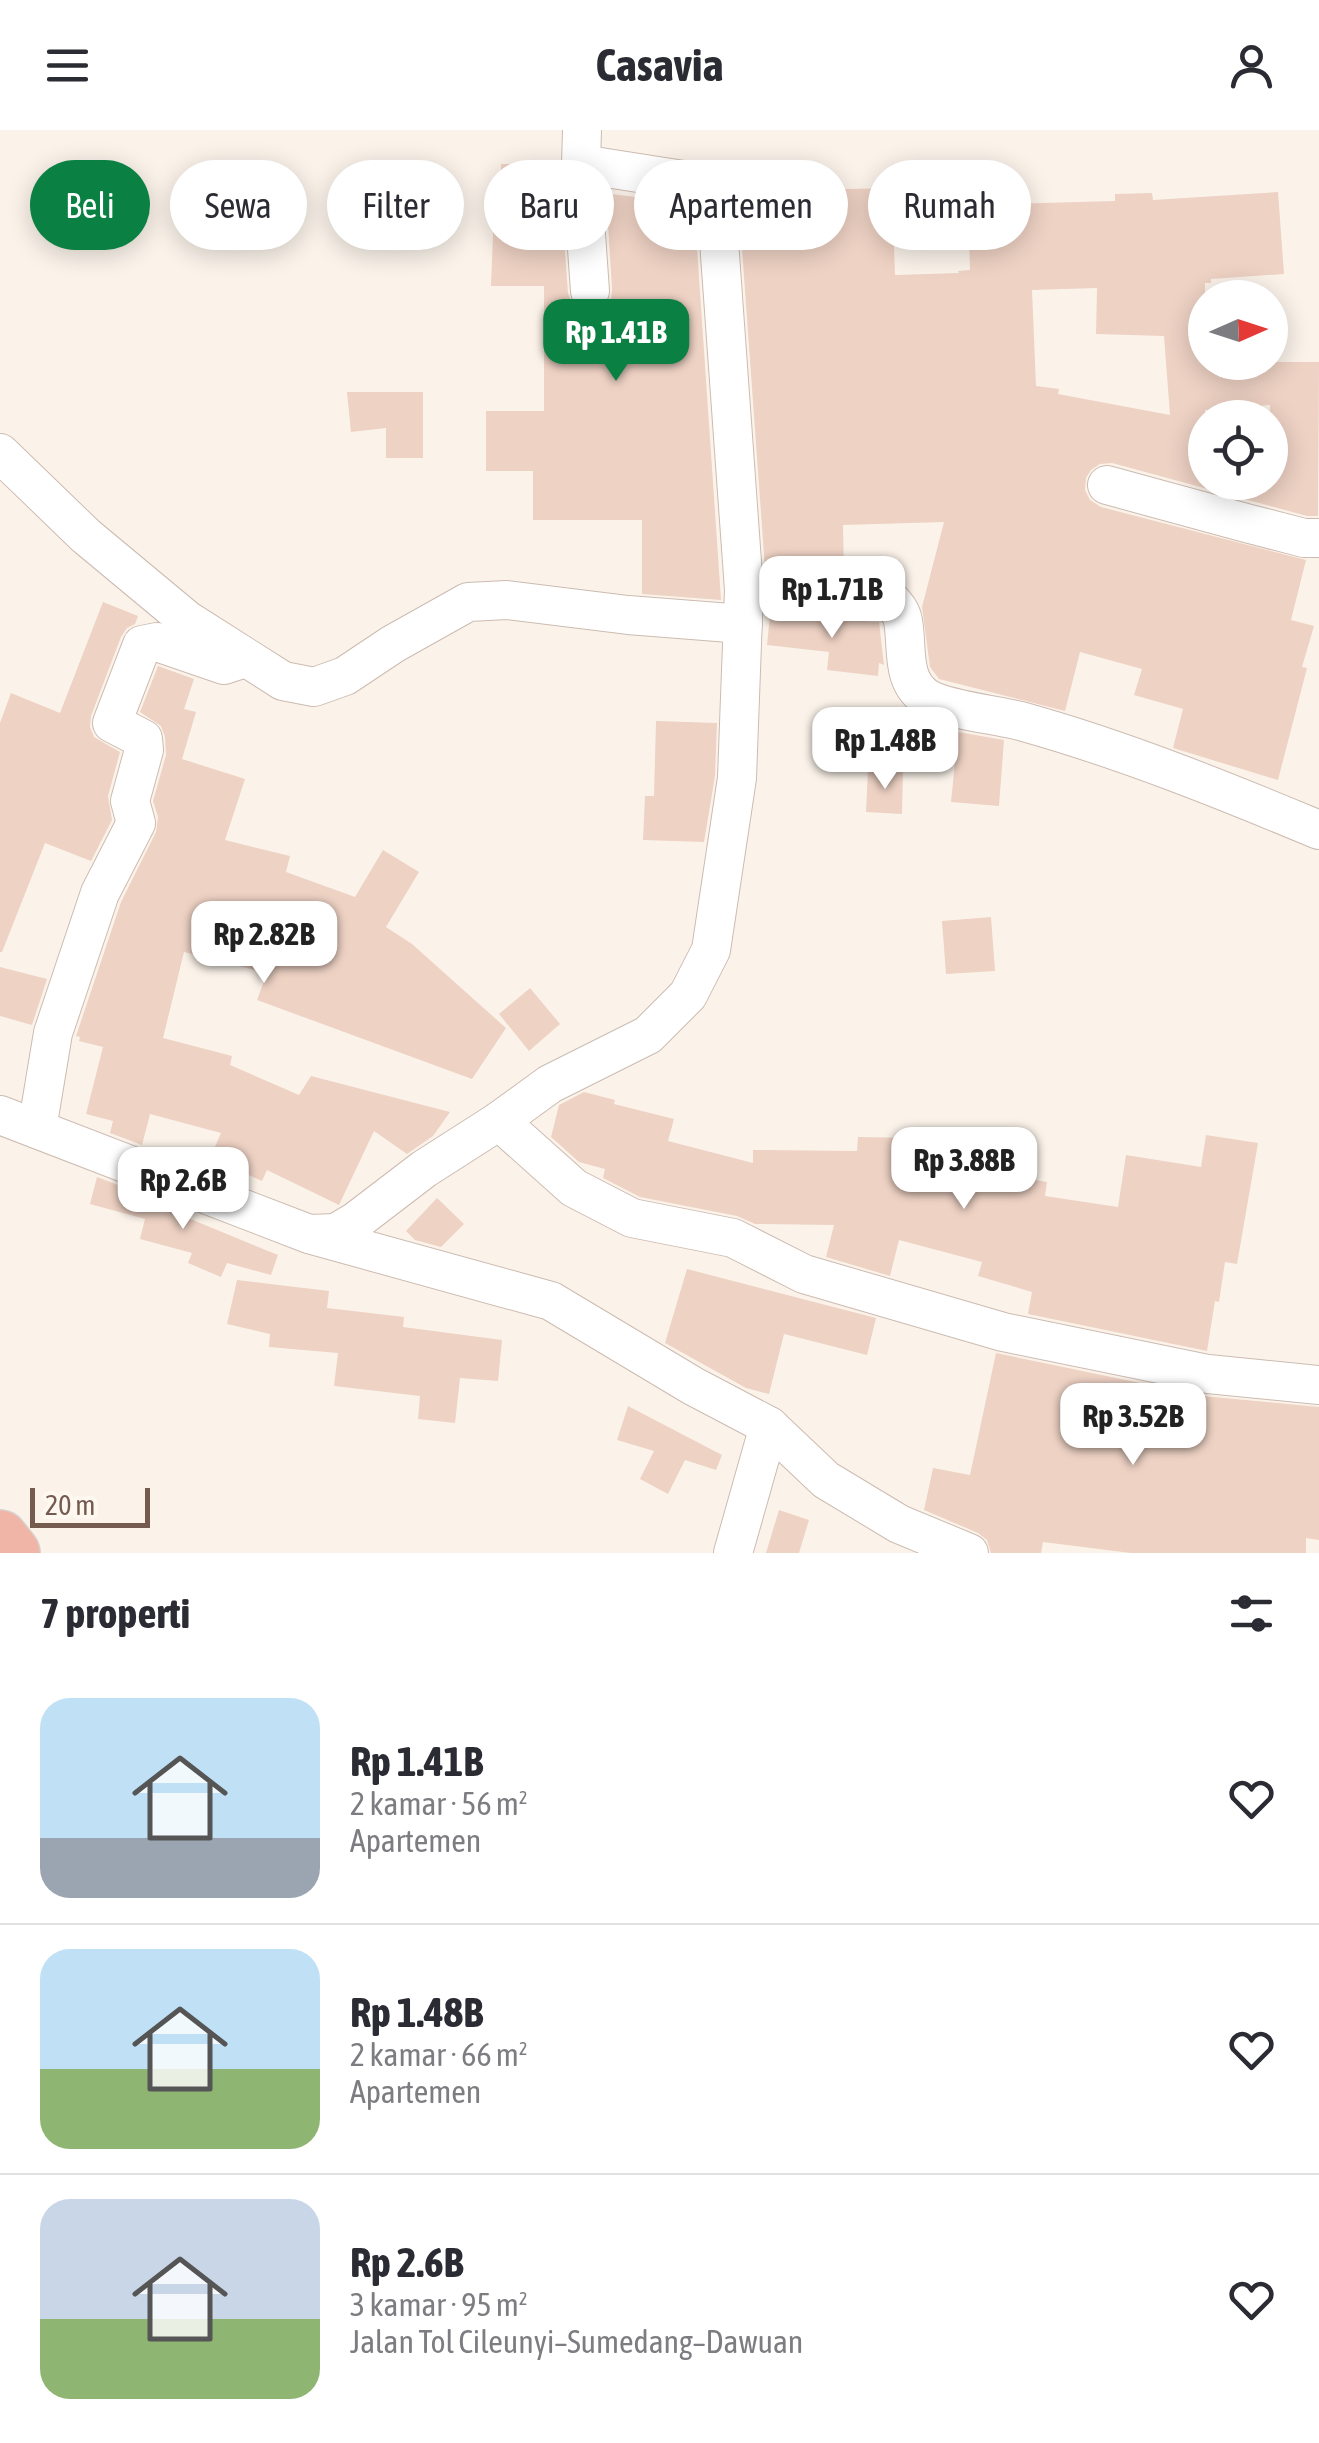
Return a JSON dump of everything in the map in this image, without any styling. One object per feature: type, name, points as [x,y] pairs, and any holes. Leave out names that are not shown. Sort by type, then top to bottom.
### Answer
[{"type":"highway","points":[[0,1538],[12,1553]]},
{"type":"street","points":[[310,1234],[336,1233],[550,1084],[648,1035],[688,995],[712,950],[737,778],[744,607],[715,185],[582,147],[590,291]]},
{"type":"street","points":[[0,453],[86,536],[187,620],[283,681],[314,687],[345,676],[468,602],[507,600],[628,615],[744,607],[815,596],[887,596],[898,608],[903,622],[904,655],[912,684],[927,699],[1060,734],[1208,784],[1319,830]]},
{"type":"street","points":[[1106,485],[1304,538],[1319,538]]},
{"type":"street","points":[[38,1129],[53,1033],[100,892],[136,823],[130,801],[144,750],[143,739],[112,723],[142,645],[157,642],[224,665],[246,658]]},
{"type":"street","points":[[0,1115],[310,1234],[551,1301],[693,1386],[769,1426],[826,1480],[899,1524],[969,1553]]},
{"type":"street","points":[[499,1121],[574,1188],[632,1218],[732,1238],[804,1274],[1003,1332],[1208,1374],[1319,1385]]},
{"type":"street","points":[[733,1553],[769,1426]]},
{"type":"building","points":[[848,189],[868,189],[868,250],[894,250],[895,275],[970,270],[969,250],[1031,250],[1031,203],[1115,201],[1115,194],[1152,193],[1153,200],[1278,192],[1284,274],[1188,280],[1188,380],[1288,380],[1288,362],[1319,362],[1318,516],[1248,500],[1288,500],[1288,400],[1188,400],[1188,484],[1112,463],[1091,470],[1085,490],[1090,500],[1101,507],[1306,560],[1291,620],[1314,626],[1278,780],[1173,748],[1183,709],[1134,695],[1142,669],[1080,652],[1065,711],[939,679],[930,667],[922,607],[944,522],[843,525],[844,574],[765,569],[742,250],[848,250]],"holes":[[[1097,288],[1096,334],[1164,336],[1170,415],[1058,394],[1059,389],[1036,386],[1032,290]]]},
{"type":"building","points":[[614,194],[634,197],[634,250],[697,250],[721,600],[642,594],[642,520],[533,520],[533,471],[486,471],[486,411],[544,411],[544,286],[491,286],[492,250],[565,250],[572,304],[581,312],[602,310],[611,300]]},
{"type":"building","points":[[347,392],[423,392],[423,458],[386,458],[386,428],[351,432]]},
{"type":"building","points":[[103,602],[138,616],[121,637],[91,716],[94,737],[120,752],[108,796],[112,820],[91,861],[45,843],[0,952],[0,723],[11,693],[60,713]]},
{"type":"building","points":[[770,615],[879,622],[884,665],[879,663],[878,676],[827,670],[829,652],[767,645]]},
{"type":"building","points":[[158,666],[194,679],[184,709],[196,712],[182,759],[245,779],[225,840],[290,856],[286,872],[355,897],[383,850],[419,872],[386,927],[412,944],[506,1028],[472,1079],[257,1000],[267,973],[184,952],[163,1038],[232,1056],[230,1065],[299,1095],[311,1076],[450,1112],[433,1136],[407,1154],[374,1131],[339,1205],[267,1170],[262,1181],[210,1158],[221,1133],[150,1114],[142,1145],[110,1133],[113,1121],[86,1114],[103,1047],[79,1041],[76,1036],[121,902],[156,832],[158,817],[153,801],[166,755],[165,737],[161,726],[140,712]]},
{"type":"building","points":[[656,721],[717,723],[715,776],[704,842],[643,840],[645,796],[654,796]]},
{"type":"building","points":[[958,732],[1004,740],[999,806],[951,802]]},
{"type":"building","points":[[868,769],[903,771],[902,814],[866,812]]},
{"type":"building","points":[[991,917],[995,971],[946,974],[942,921]]},
{"type":"building","points":[[0,967],[47,979],[32,1025],[0,1016]]},
{"type":"building","points":[[530,988],[560,1024],[529,1051],[499,1014]]},
{"type":"building","points":[[584,1092],[674,1119],[668,1141],[753,1163],[753,1150],[857,1151],[858,1137],[917,1138],[918,1130],[1001,1144],[1003,1133],[1035,1138],[1029,1179],[1047,1182],[1045,1196],[1118,1207],[1126,1155],[1201,1167],[1206,1135],[1258,1143],[1237,1264],[1225,1262],[1207,1351],[1028,1314],[1032,1292],[978,1276],[982,1262],[899,1240],[890,1276],[826,1257],[834,1225],[755,1224],[737,1216],[640,1197],[603,1178],[605,1169],[579,1162],[551,1137],[559,1105]]},
{"type":"building","points":[[97,1177],[189,1212],[188,1218],[278,1255],[271,1275],[227,1263],[221,1277],[188,1263],[192,1253],[140,1239],[145,1219],[90,1204]]},
{"type":"building","points":[[437,1198],[464,1224],[441,1247],[415,1240],[406,1231]]},
{"type":"building","points":[[687,1269],[876,1318],[867,1355],[784,1334],[769,1394],[746,1388],[665,1343]]},
{"type":"building","points":[[237,1280],[329,1291],[327,1308],[404,1317],[403,1327],[502,1340],[498,1381],[460,1378],[455,1423],[418,1419],[420,1396],[334,1386],[338,1353],[269,1347],[270,1334],[227,1324]]},
{"type":"building","points":[[996,1353],[1203,1396],[1319,1407],[1319,1540],[1306,1538],[1306,1553],[1131,1553],[1043,1542],[1041,1553],[991,1553],[987,1540],[978,1533],[924,1510],[933,1468],[970,1475]]},
{"type":"building","points":[[628,1406],[722,1455],[716,1470],[685,1460],[668,1494],[640,1479],[654,1451],[617,1440]]},
{"type":"building","points":[[779,1510],[809,1520],[799,1553],[766,1553]]}]
